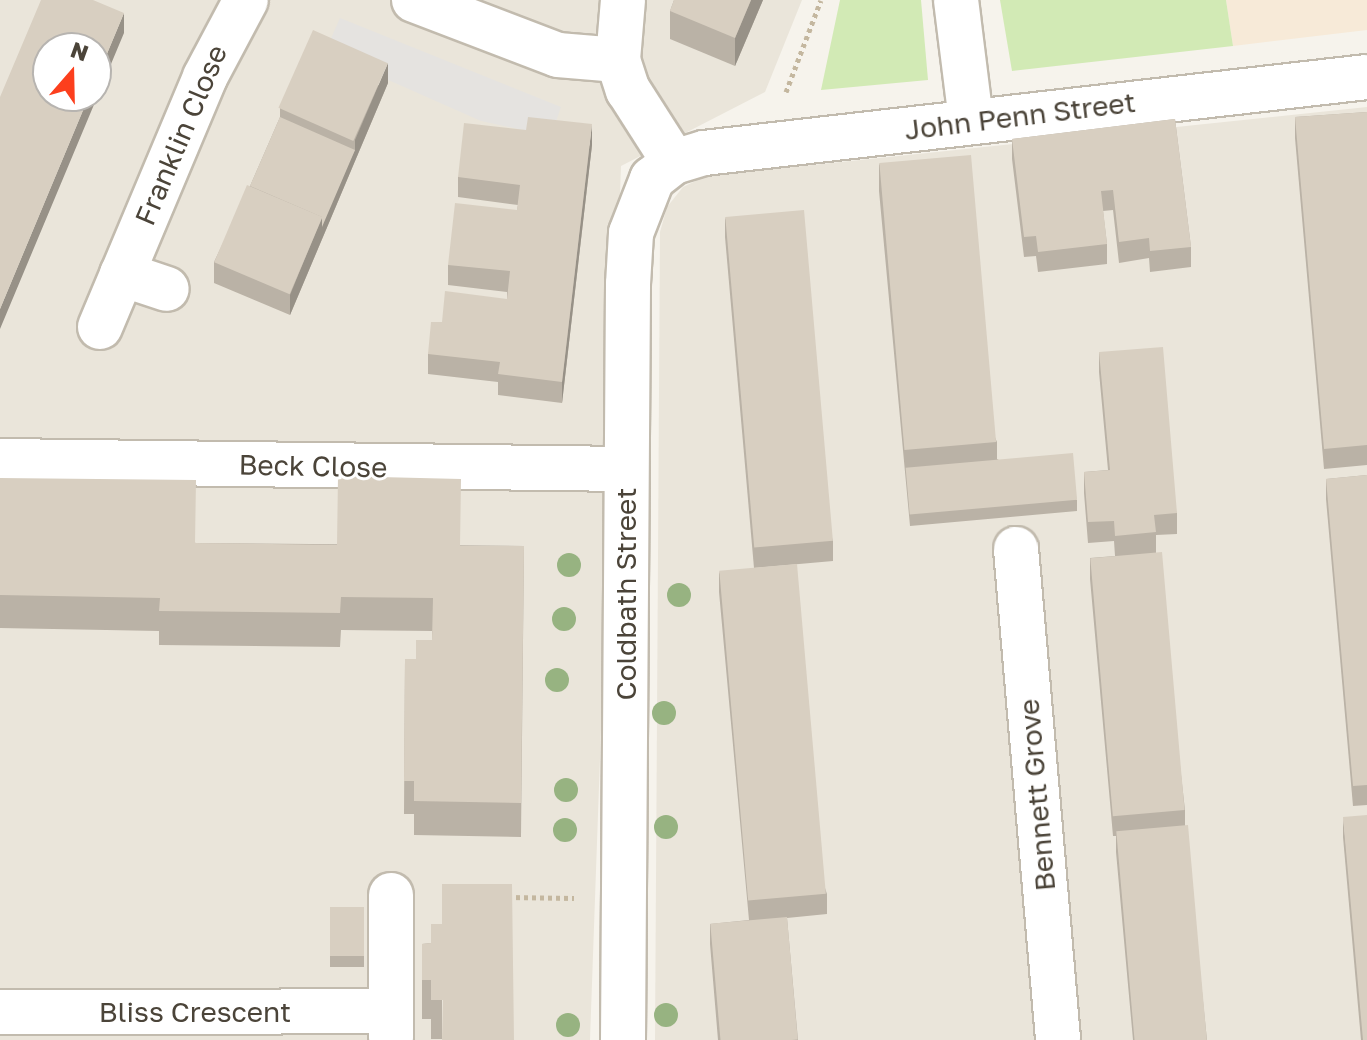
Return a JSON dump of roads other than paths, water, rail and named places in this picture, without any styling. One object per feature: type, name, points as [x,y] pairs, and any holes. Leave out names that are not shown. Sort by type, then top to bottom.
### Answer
[{"type":"street","name":"Franklin Close","points":[[100,327],[224,35],[246,0]]},
{"type":"street","points":[[414,0],[548,52],[618,60]]},
{"type":"street","points":[[623,0],[618,60],[628,90],[674,162]]},
{"type":"street","points":[[956,0],[971,120]]},
{"type":"street","name":"John Penn Street","points":[[674,162],[704,153],[971,120],[1367,77]]},
{"type":"street","name":"Coldbath Street","points":[[623,1040],[626,469],[631,233],[652,179],[674,162]]},
{"type":"street","points":[[122,274],[167,289]]},
{"type":"street","name":"Beck Close","points":[[0,461],[626,469]]},
{"type":"street","name":"Bennett Grove","points":[[1016,549],[1058,1040]]},
{"type":"street","name":"Bliss Crescent","points":[[0,1012],[391,1025],[391,895]]}]
